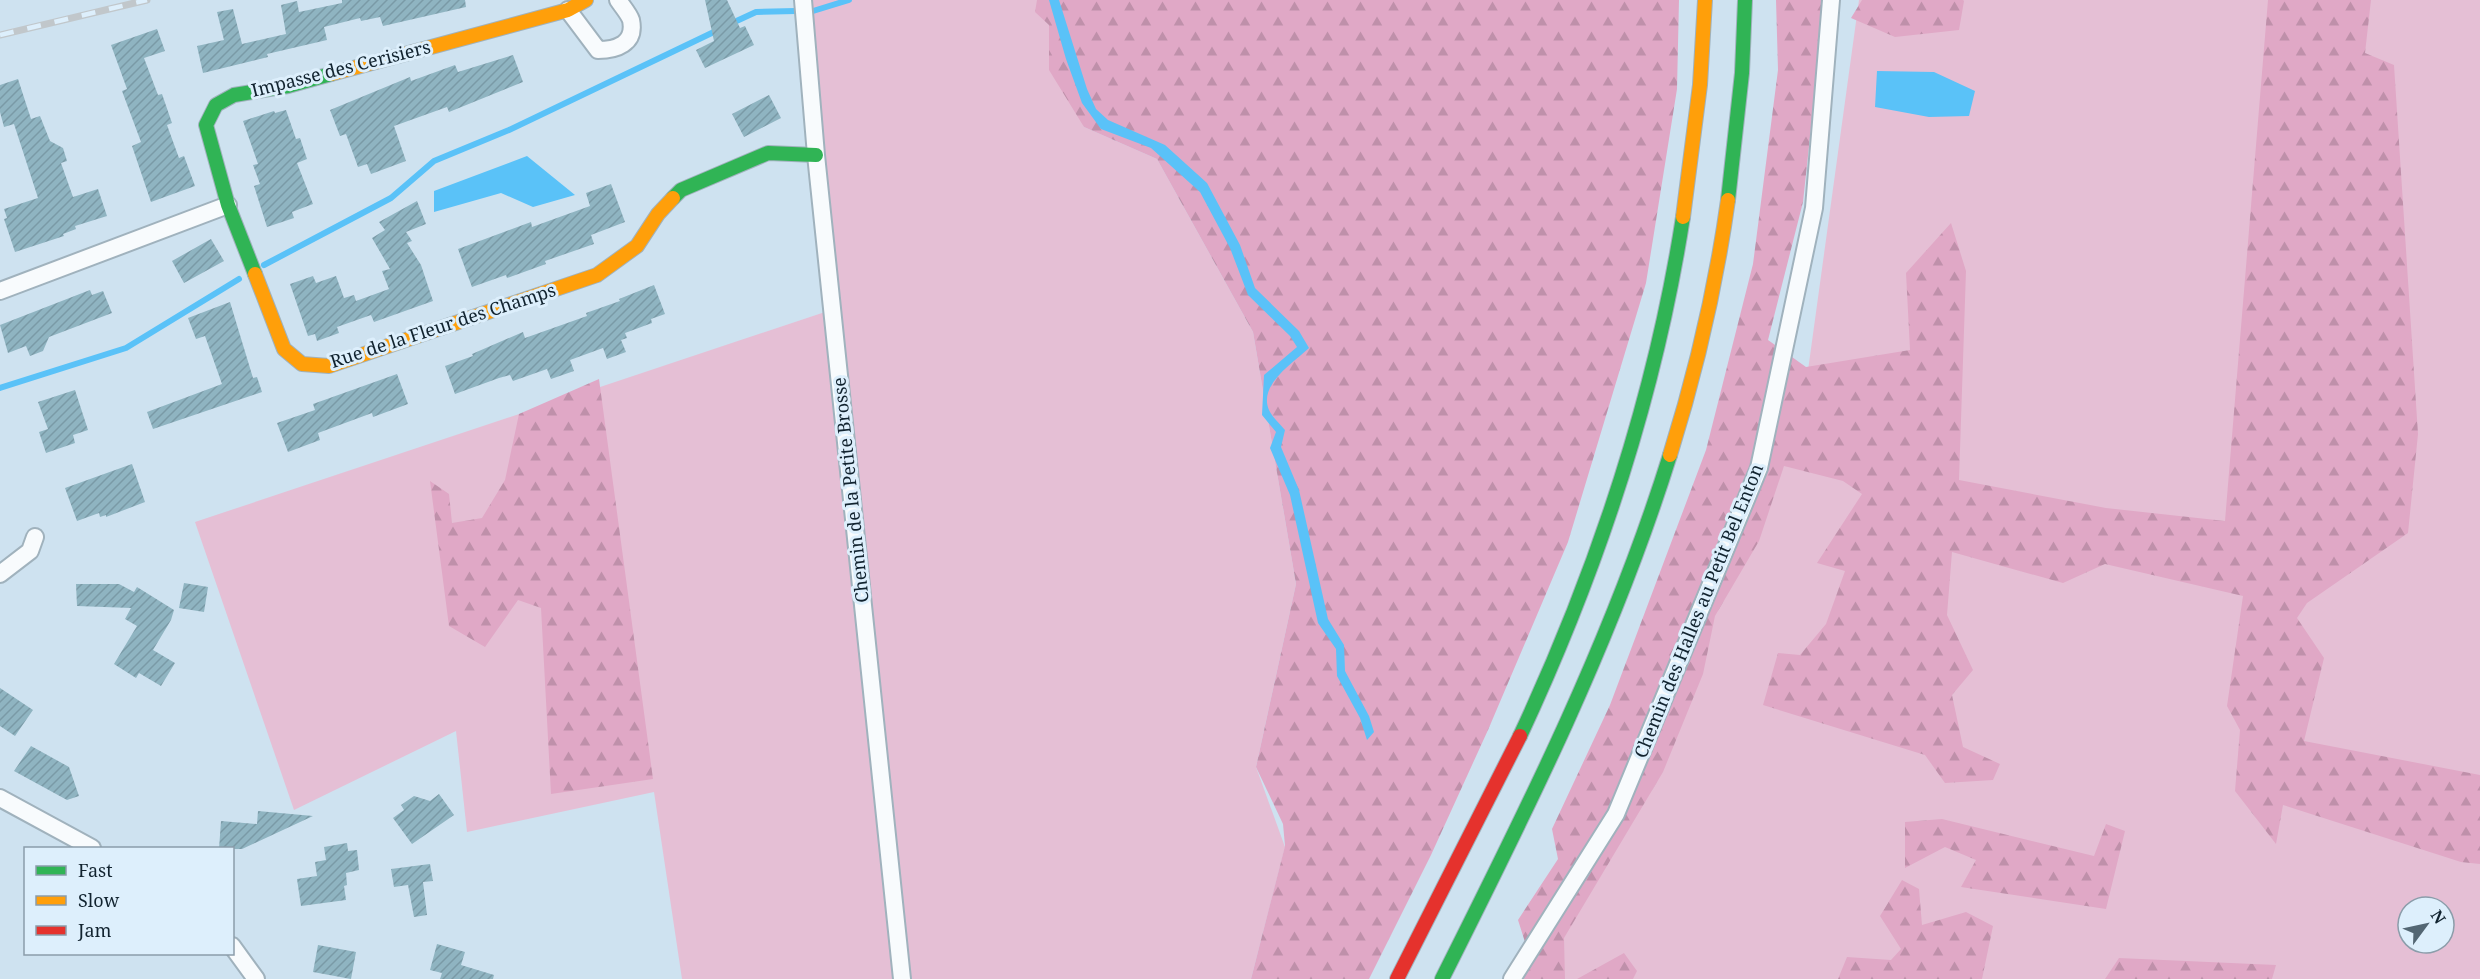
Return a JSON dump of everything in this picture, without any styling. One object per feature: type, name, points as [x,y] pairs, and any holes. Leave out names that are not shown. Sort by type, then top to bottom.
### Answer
[{"type":"main road","name":"Impasse des Cerisiers","points":[[228,205],[206,125],[216,105],[234,95],[288,86],[568,10],[586,0]]},
{"type":"main road","points":[[1397,979],[1517,742],[1556,658],[1610,515],[1628,459],[1659,346],[1676,266],[1700,92],[1704,0]]},
{"type":"main road","points":[[1442,979],[1514,838],[1566,727],[1630,574],[1657,497],[1681,417],[1721,240],[1740,88],[1744,0]]},
{"type":"main road","name":"Rue de la Fleur des Champs","points":[[228,205],[284,349],[302,364],[329,366],[597,274],[637,246],[658,214],[681,190],[768,153],[816,155]]},
{"type":"street","points":[[568,10],[598,50],[614,50],[629,38],[631,20],[618,0]]},
{"type":"street","name":"Chemin de la Petite Brosse","points":[[803,0],[816,155],[902,979]]},
{"type":"street","name":"Chemin des Halles au Petit Bel Enton","points":[[1512,979],[1617,814],[1759,468],[1815,208],[1831,0]]},
{"type":"street","points":[[1,287],[228,205]]},
{"type":"street","points":[[0,574],[30,551],[35,537]]},
{"type":"street","points":[[0,798],[88,847]]},
{"type":"street","points":[[234,949],[256,979]]},
{"type":"shaded area","points":[[796,0],[1042,0],[1084,127],[1157,159],[1253,332],[1296,584],[1256,767],[1285,847],[1251,979],[682,979],[654,792],[467,832],[456,731],[294,810],[195,522],[840,307]]},
{"type":"shaded area","points":[[1859,0],[2480,0],[2480,979],[1536,979],[1802,414]]},
{"type":"green space","points":[[1037,0],[1679,0],[1677,89],[1646,283],[1568,542],[1488,730],[1431,855],[1369,979],[1251,979],[1285,846],[1283,824],[1256,767],[1296,584],[1253,332],[1157,159],[1084,127],[1049,70],[1049,25],[1035,12]]},
{"type":"green space","points":[[1776,0],[1822,0],[1803,202],[1768,340],[1806,367],[1910,350],[1906,273],[1951,223],[1966,271],[1959,480],[2106,508],[2225,521],[2268,0],[2371,0],[2365,53],[2394,65],[2418,434],[2408,533],[2307,603],[2297,618],[2324,658],[2304,741],[2480,775],[2480,864],[2461,862],[2283,805],[2276,844],[2235,791],[2240,730],[2227,706],[2243,596],[2105,564],[2063,583],[1952,552],[1947,615],[1973,670],[1952,695],[1963,747],[2000,764],[1993,780],[1945,783],[1925,755],[1763,705],[1778,653],[1800,655],[1826,624],[1845,571],[1817,563],[1862,494],[1843,481],[1784,466],[1759,541],[1715,616],[1703,674],[1663,772],[1564,938],[1565,979],[1520,979],[1531,961],[1518,920],[1558,859],[1552,829],[1610,705],[1706,450],[1753,264],[1778,70]]},
{"type":"green space","points":[[1862,0],[1964,1],[1959,30],[1895,37],[1851,18]]},
{"type":"green space","points":[[599,379],[653,779],[551,794],[541,608],[518,600],[485,647],[449,626],[430,481],[449,494],[452,523],[482,518],[505,480],[519,414]]},
{"type":"green space","points":[[1942,819],[2094,856],[2106,824],[2125,831],[2106,909],[1961,887],[1976,860],[1945,847],[1905,868],[1905,822]]},
{"type":"green space","points":[[1902,880],[1919,889],[1922,925],[1966,912],[1993,926],[1982,979],[1838,979],[1847,957],[1891,960],[1901,949],[1880,916]]},
{"type":"green space","points":[[1624,953],[1637,971],[1633,979],[1577,979]]},
{"type":"green space","points":[[2119,958],[2276,965],[2272,979],[2105,979]]},
{"type":"water","points":[[1049,0],[1059,0],[1087,89],[1096,109],[1108,120],[1165,145],[1207,183],[1240,245],[1255,288],[1299,331],[1309,348],[1279,375],[1268,392],[1267,401],[1270,413],[1285,430],[1281,447],[1299,490],[1328,619],[1344,645],[1345,671],[1369,716],[1374,732],[1367,740],[1360,718],[1337,676],[1336,649],[1318,623],[1290,495],[1270,448],[1276,432],[1262,415],[1264,375],[1297,347],[1290,336],[1248,295],[1230,248],[1200,192],[1151,148],[1101,129],[1082,103],[1066,59]]},
{"type":"water","points":[[1877,71],[1934,72],[1975,91],[1969,116],[1929,117],[1875,107]]},
{"type":"water","points":[[527,156],[575,195],[533,207],[501,193],[434,212],[434,191]]},
{"type":"building","points":[[342,0],[465,0],[466,7],[383,26],[380,17],[361,21],[360,18],[324,27],[327,40],[267,54],[268,57],[203,73],[197,46],[224,40],[217,12],[233,9],[242,44],[286,34],[281,5],[297,1],[299,12],[342,3]]},
{"type":"building","points":[[705,0],[727,0],[740,28],[745,26],[754,45],[705,68],[696,50],[714,41]]},
{"type":"building","points":[[157,29],[165,51],[144,58],[158,95],[162,94],[172,123],[167,125],[179,158],[184,156],[195,186],[151,202],[132,146],[141,142],[122,91],[127,89],[111,45]]},
{"type":"building","points":[[513,55],[523,82],[449,112],[447,107],[394,126],[406,161],[371,174],[367,164],[358,167],[346,134],[340,136],[330,110],[410,77],[411,81],[455,65],[458,72]]},
{"type":"building","points":[[18,79],[31,119],[40,116],[50,141],[63,148],[67,161],[61,163],[73,197],[98,189],[107,216],[75,226],[76,229],[63,234],[64,236],[15,252],[4,219],[7,218],[4,209],[38,198],[14,124],[4,127],[0,112],[0,85]]},
{"type":"building","points":[[769,95],[781,118],[744,137],[732,114]]},
{"type":"building","points":[[286,110],[296,139],[300,138],[307,159],[297,163],[313,204],[292,212],[294,218],[267,227],[254,186],[260,184],[253,165],[258,164],[243,121],[274,111],[275,113]]},
{"type":"building","points":[[611,184],[625,222],[591,235],[594,244],[545,261],[546,264],[507,278],[506,275],[472,287],[458,249],[531,222],[532,227],[590,206],[586,193]]},
{"type":"building","points":[[417,201],[426,224],[406,232],[412,241],[407,243],[421,265],[433,301],[374,322],[371,315],[337,327],[339,333],[317,341],[315,334],[308,336],[290,284],[313,276],[316,283],[336,276],[344,298],[354,295],[356,301],[389,289],[382,271],[390,269],[372,238],[385,230],[379,222]]},
{"type":"building","points":[[211,239],[224,261],[184,283],[172,261]]},
{"type":"building","points":[[654,285],[665,314],[651,319],[652,323],[625,333],[627,338],[621,340],[626,352],[607,359],[603,348],[570,360],[574,371],[551,379],[547,369],[513,381],[510,375],[455,394],[445,366],[473,356],[472,354],[523,332],[525,338],[587,316],[586,313],[620,301],[619,299]]},
{"type":"building","points":[[90,290],[92,295],[103,291],[112,313],[49,337],[43,351],[30,356],[26,346],[8,353],[0,325]]},
{"type":"building","points":[[230,302],[253,378],[257,377],[262,392],[153,429],[147,412],[222,384],[205,336],[196,339],[188,318]]},
{"type":"building","points":[[397,374],[408,404],[373,417],[372,413],[318,433],[320,440],[288,452],[277,423],[315,410],[313,404]]},
{"type":"building","points":[[75,390],[88,430],[73,435],[75,443],[46,453],[39,432],[48,429],[38,402]]},
{"type":"building","points":[[132,464],[145,502],[106,517],[106,515],[100,517],[99,513],[77,521],[65,488]]},
{"type":"building","points":[[184,583],[208,587],[204,612],[179,608]]},
{"type":"building","points":[[76,584],[119,584],[134,592],[137,587],[174,610],[171,620],[153,650],[175,663],[161,686],[139,673],[136,678],[114,664],[137,626],[125,619],[131,608],[77,606]]},
{"type":"building","points":[[0,688],[33,710],[15,736],[0,726]]},
{"type":"building","points":[[31,746],[69,767],[79,796],[67,800],[14,771]]},
{"type":"building","points":[[439,794],[454,815],[412,844],[393,818],[404,810],[401,805],[414,796],[430,801]]},
{"type":"building","points":[[258,811],[313,816],[242,849],[219,847],[221,821],[257,824]]},
{"type":"building","points":[[347,843],[348,851],[357,850],[359,870],[346,873],[347,885],[344,886],[346,900],[301,906],[297,879],[317,876],[315,862],[326,860],[324,847]]},
{"type":"building","points":[[430,864],[433,881],[423,882],[427,915],[414,917],[408,885],[394,887],[391,869]]},
{"type":"building","points":[[437,944],[465,952],[461,965],[494,975],[493,979],[440,979],[442,973],[430,970]]},
{"type":"building","points":[[318,945],[356,952],[351,979],[313,972]]},
{"type":"waterway","points":[[813,11],[849,0]]},
{"type":"waterway","points":[[730,24],[756,12],[796,11]]},
{"type":"waterway","points":[[264,265],[391,198],[434,161],[509,130],[718,30]]},
{"type":"waterway","points":[[0,388],[126,348],[239,279]]},
{"type":"railway","points":[[0,35],[147,0]]},
{"type":"traffic: fast","points":[[1728,200],[1742,73],[1745,0]]},
{"type":"traffic: fast","points":[[255,274],[228,205],[206,125],[216,105],[234,95],[288,86],[331,74]]},
{"type":"traffic: fast","points":[[673,198],[681,190],[768,153],[816,155]]},
{"type":"traffic: fast","points":[[1520,736],[1574,611],[1620,482],[1657,351],[1683,217]]},
{"type":"traffic: fast","points":[[1442,979],[1567,722],[1622,590],[1670,455]]},
{"type":"traffic: slow","points":[[331,74],[568,10],[586,0]]},
{"type":"traffic: slow","points":[[1683,217],[1700,85],[1705,0]]},
{"type":"traffic: slow","points":[[255,274],[284,349],[302,364],[329,366],[597,275],[637,246],[658,214],[673,198]]},
{"type":"traffic: slow","points":[[1670,455],[1704,329],[1718,264],[1728,200]]},
{"type":"traffic: jam","points":[[1397,979],[1520,736]]}]
